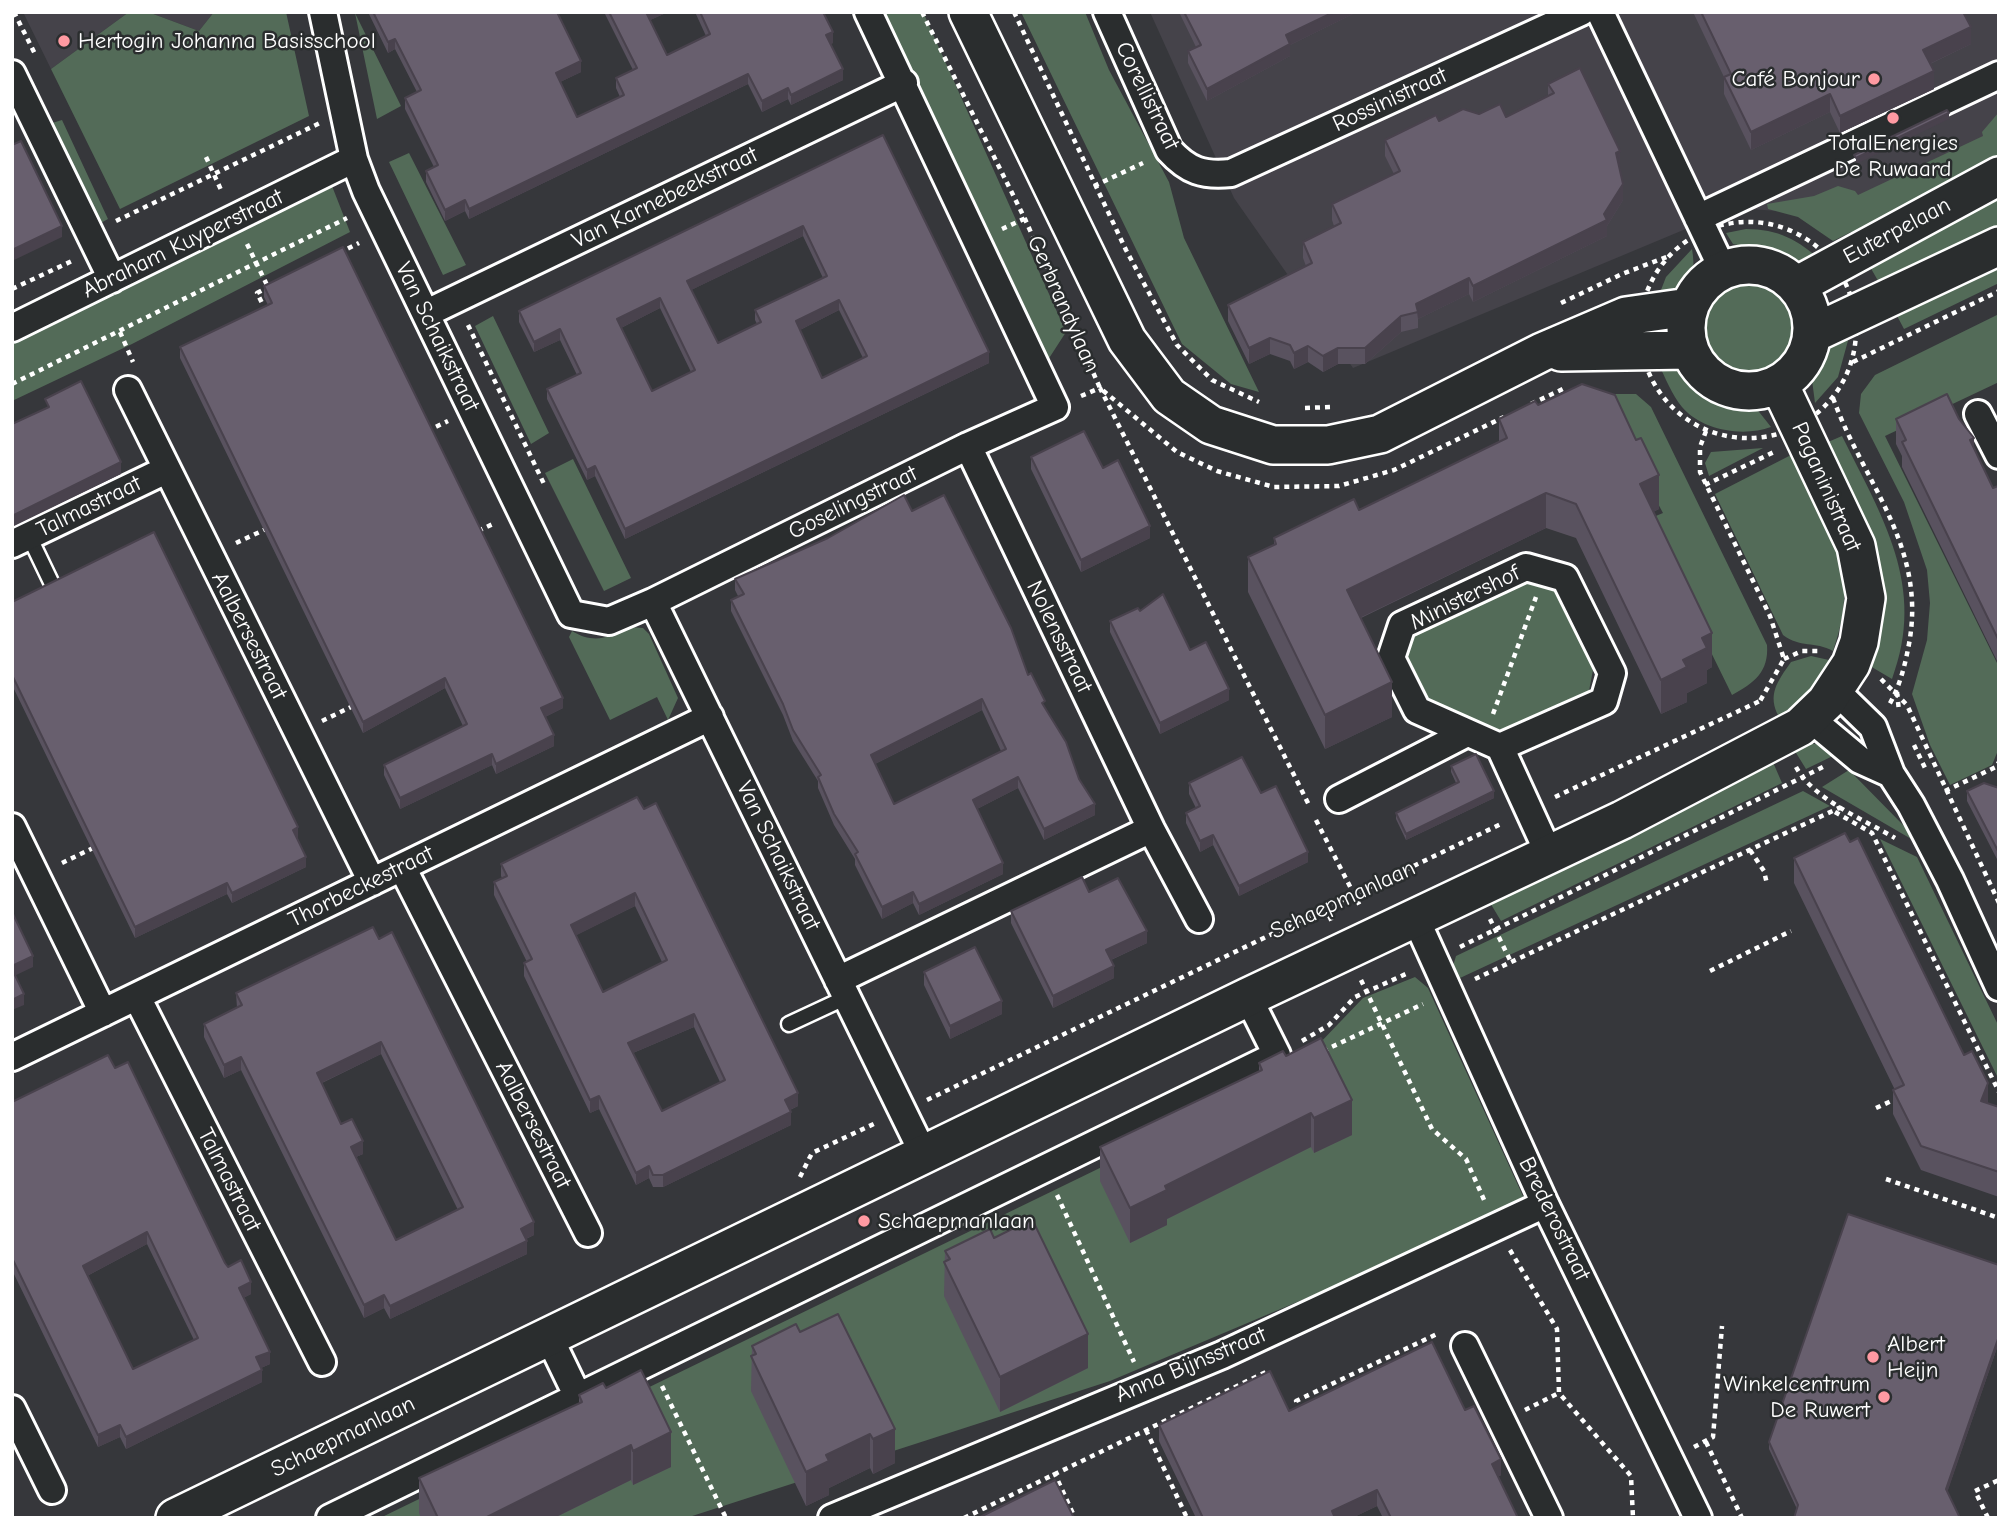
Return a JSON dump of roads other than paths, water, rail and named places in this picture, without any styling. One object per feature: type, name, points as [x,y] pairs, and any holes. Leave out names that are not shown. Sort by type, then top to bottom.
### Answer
[{"type":"street","name":"Van Schaikstraat","points":[[323,12],[354,159],[373,205],[571,614],[609,621],[653,601],[924,1155]]},
{"type":"street","points":[[868,12],[904,83]]},
{"type":"street","name":"Gerbrandylaan","points":[[968,12],[1127,340],[1169,396],[1211,425],[1273,445],[1328,445],[1380,434],[1542,352],[1626,316],[1689,307]]},
{"type":"street","name":"Corellistraat","points":[[1107,12],[1169,150],[1196,173]]},
{"type":"street","name":"Rossinistraat","points":[[1196,173],[1231,173],[1581,12]]},
{"type":"street","points":[[1600,12],[1723,270]]},
{"type":"street","points":[[12,74],[112,279]]},
{"type":"street","points":[[1701,224],[1999,75]]},
{"type":"street","name":"Van Karnebeekstraat","points":[[427,313],[904,83]]},
{"type":"street","name":"Goselingstraat","points":[[653,601],[968,446],[1055,407],[904,83]]},
{"type":"street","name":"Abraham Kuyperstraat","points":[[12,328],[354,159]]},
{"type":"street","name":"Euterpelaan","points":[[1796,286],[1999,176]]},
{"type":"street","points":[[1812,334],[1999,246]]},
{"type":"street","points":[[1742,265],[1762,266],[1780,273],[1796,286],[1812,316],[1812,334],[1802,363],[1780,384],[1762,391],[1744,392],[1726,388],[1710,379],[1689,350],[1685,328],[1689,307],[1708,279],[1723,270],[1742,265]]},
{"type":"street","name":"Gerbrandylaan","points":[[1542,352],[1689,350]]},
{"type":"street","name":"Paganinistraat","points":[[1780,384],[1856,546],[1866,598],[1859,642],[1851,664],[1835,690]]},
{"type":"street","name":"Aalbersestraat","points":[[128,390],[372,882]]},
{"type":"street","points":[[1978,414],[1999,455]]},
{"type":"street","name":"Nolensstraat","points":[[968,446],[1151,829],[1199,919]]},
{"type":"street","name":"Talmastraat","points":[[21,540],[166,470]]},
{"type":"street","name":"Ministershof","points":[[1339,799],[1483,741],[1604,701],[1612,673],[1565,578],[1526,567],[1402,625],[1391,657],[1417,710],[1483,741]]},
{"type":"street","points":[[1835,690],[1873,727],[1891,774],[1911,805],[1950,880],[1999,987]]},
{"type":"street","name":"Schaepmanlaan","points":[[175,1518],[1768,746],[1811,719],[1835,690]]},
{"type":"street","name":"Thorbeckestraat","points":[[12,1057],[710,717]]},
{"type":"street","points":[[1811,719],[1860,760],[1891,774]]},
{"type":"street","points":[[1483,741],[1528,810],[1549,854]]},
{"type":"street","points":[[12,827],[103,1013]]},
{"type":"street","points":[[843,988],[1151,829]]},
{"type":"street","name":"Aalbersestraat","points":[[402,867],[588,1233]]},
{"type":"street","name":"Brederostraat","points":[[1415,917],[1545,1204],[1698,1518]]},
{"type":"street","name":"Talmastraat","points":[[137,997],[322,1362]]},
{"type":"street","points":[[330,1518],[1277,1055],[1248,997]]},
{"type":"street","name":"Anna Bijnsstraat","points":[[832,1518],[1222,1355],[1545,1204]]},
{"type":"street","points":[[549,1337],[578,1396]]},
{"type":"street","points":[[1465,1346],[1549,1518]]},
{"type":"street","points":[[12,1409],[52,1490]]},
{"type":"lane","points":[[21,540],[52,584]]},
{"type":"lane","points":[[789,1024],[843,988]]},
{"type":"place","name":"Hertogin Johanna Basisschool","points":[[64,41]]},
{"type":"place","name":"Café Bonjour","points":[[1874,79]]},
{"type":"place","name":"TotalEnergies De Ruwaard","points":[[1893,118]]},
{"type":"place","name":"Schaepmanlaan","points":[[864,1221]]},
{"type":"place","name":"Albert Heijn","points":[[1873,1357]]},
{"type":"place","name":"Winkelcentrum De Ruwert","points":[[1884,1397]]}]
